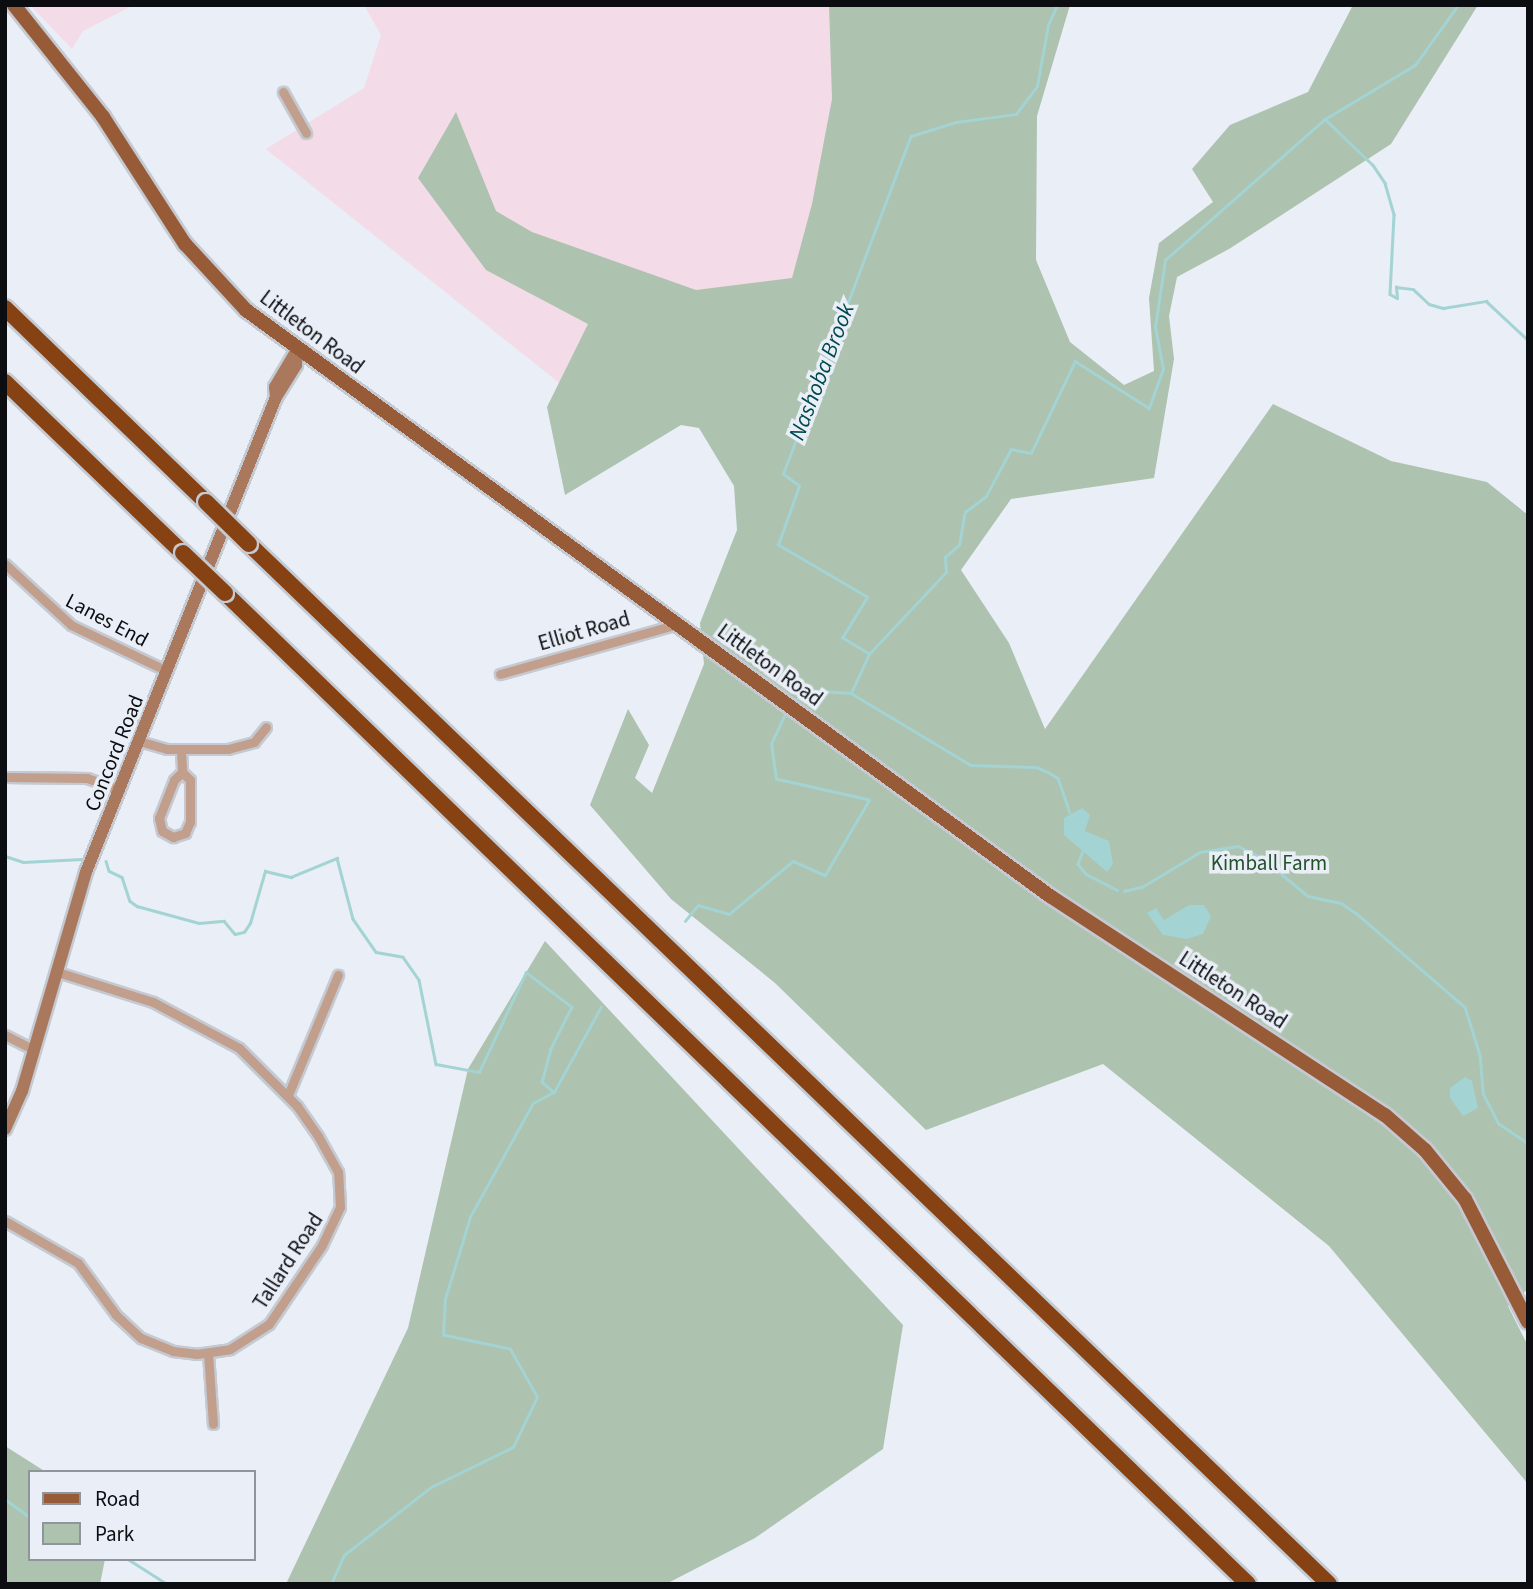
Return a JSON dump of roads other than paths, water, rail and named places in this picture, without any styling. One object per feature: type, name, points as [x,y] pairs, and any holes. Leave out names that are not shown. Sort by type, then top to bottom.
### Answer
[{"type":"highway","points":[[5,308],[1329,1584]]},
{"type":"highway","points":[[5,382],[1248,1584]]},
{"type":"main road","name":"Littleton Road","points":[[14,5],[103,117],[194,256],[233,298],[297,349],[1050,896],[1385,1115],[1425,1150],[1465,1199],[1528,1322]]},
{"type":"main road","name":"Concord Road","points":[[5,1129],[34,1050],[86,872],[276,397],[275,387],[297,349]]},
{"type":"street","points":[[283,92],[306,133]]},
{"type":"street","name":"Lanes End","points":[[5,564],[71,625],[167,671]]},
{"type":"street","name":"Elliot Road","points":[[500,674],[678,624]]},
{"type":"street","points":[[139,741],[181,750],[244,746],[258,740],[266,727]]},
{"type":"street","points":[[181,750],[183,772],[190,780],[190,821],[185,833],[173,837],[162,831],[159,818],[174,780],[183,772]]},
{"type":"street","points":[[5,777],[87,778],[120,790]]},
{"type":"street","name":"Tallard Road","points":[[5,1221],[78,1264],[116,1314],[142,1338],[173,1351],[208,1353],[240,1344],[268,1324],[338,1216],[342,1190],[338,1172],[309,1121],[288,1095],[239,1048],[209,1029],[136,995],[57,972]]},
{"type":"street","points":[[288,1095],[338,975]]},
{"type":"street","points":[[5,1035],[34,1050]]},
{"type":"street","points":[[208,1353],[214,1424]]},
{"type":"waterway","name":"Nashoba Brook","points":[[795,702],[806,690],[851,693],[869,654],[842,638],[867,597],[778,545],[799,486],[783,474],[911,136],[956,122],[1016,114],[1037,86],[1048,25],[1057,5]]},
{"type":"waterway","points":[[869,654],[946,572],[945,557],[959,545],[965,512],[986,496],[1011,449],[1031,453],[1075,361],[1149,408],[1163,369],[1155,327],[1165,260],[1325,119],[1415,65],[1458,5]]},
{"type":"waterway","points":[[1325,119],[1373,165],[1385,183],[1394,215],[1390,294],[1397,298],[1396,287],[1413,289],[1429,304],[1443,308],[1486,301],[1528,340]]},
{"type":"waterway","points":[[851,693],[971,765],[1036,767],[1048,772],[1058,778],[1070,812]]},
{"type":"waterway","name":"Nashoba Brook","points":[[685,921],[698,905],[729,914],[793,861],[825,875],[869,800],[776,779],[771,744],[785,714]]},
{"type":"waterway","points":[[1124,891],[1142,887],[1200,852],[1238,846],[1261,857],[1308,896],[1341,903],[1465,1007],[1480,1055],[1483,1093],[1498,1123],[1528,1143]]},
{"type":"waterway","points":[[1083,851],[1078,864],[1086,874],[1117,890]]},
{"type":"waterway","points":[[5,856],[23,862],[82,859]]},
{"type":"waterway","points":[[106,861],[109,871],[122,877],[130,901],[137,906],[199,923],[224,921],[235,934],[244,932],[250,923],[265,871],[291,877],[337,858],[353,919],[376,952],[403,957],[419,980],[436,1064],[479,1072],[526,972],[572,1007],[551,1049],[542,1082],[554,1092]]},
{"type":"waterway","name":"Nashoba Brook","points":[[331,1584],[344,1555],[431,1487],[513,1447],[537,1397],[510,1349],[443,1335],[445,1299],[470,1217],[533,1103],[554,1092],[601,1007]]},
{"type":"waterway","points":[[5,1499],[28,1516]]},
{"type":"waterway","points":[[131,1561],[167,1584]]},
{"type":"park label","name":"Kimball Farm","points":[[1269,863]]}]
